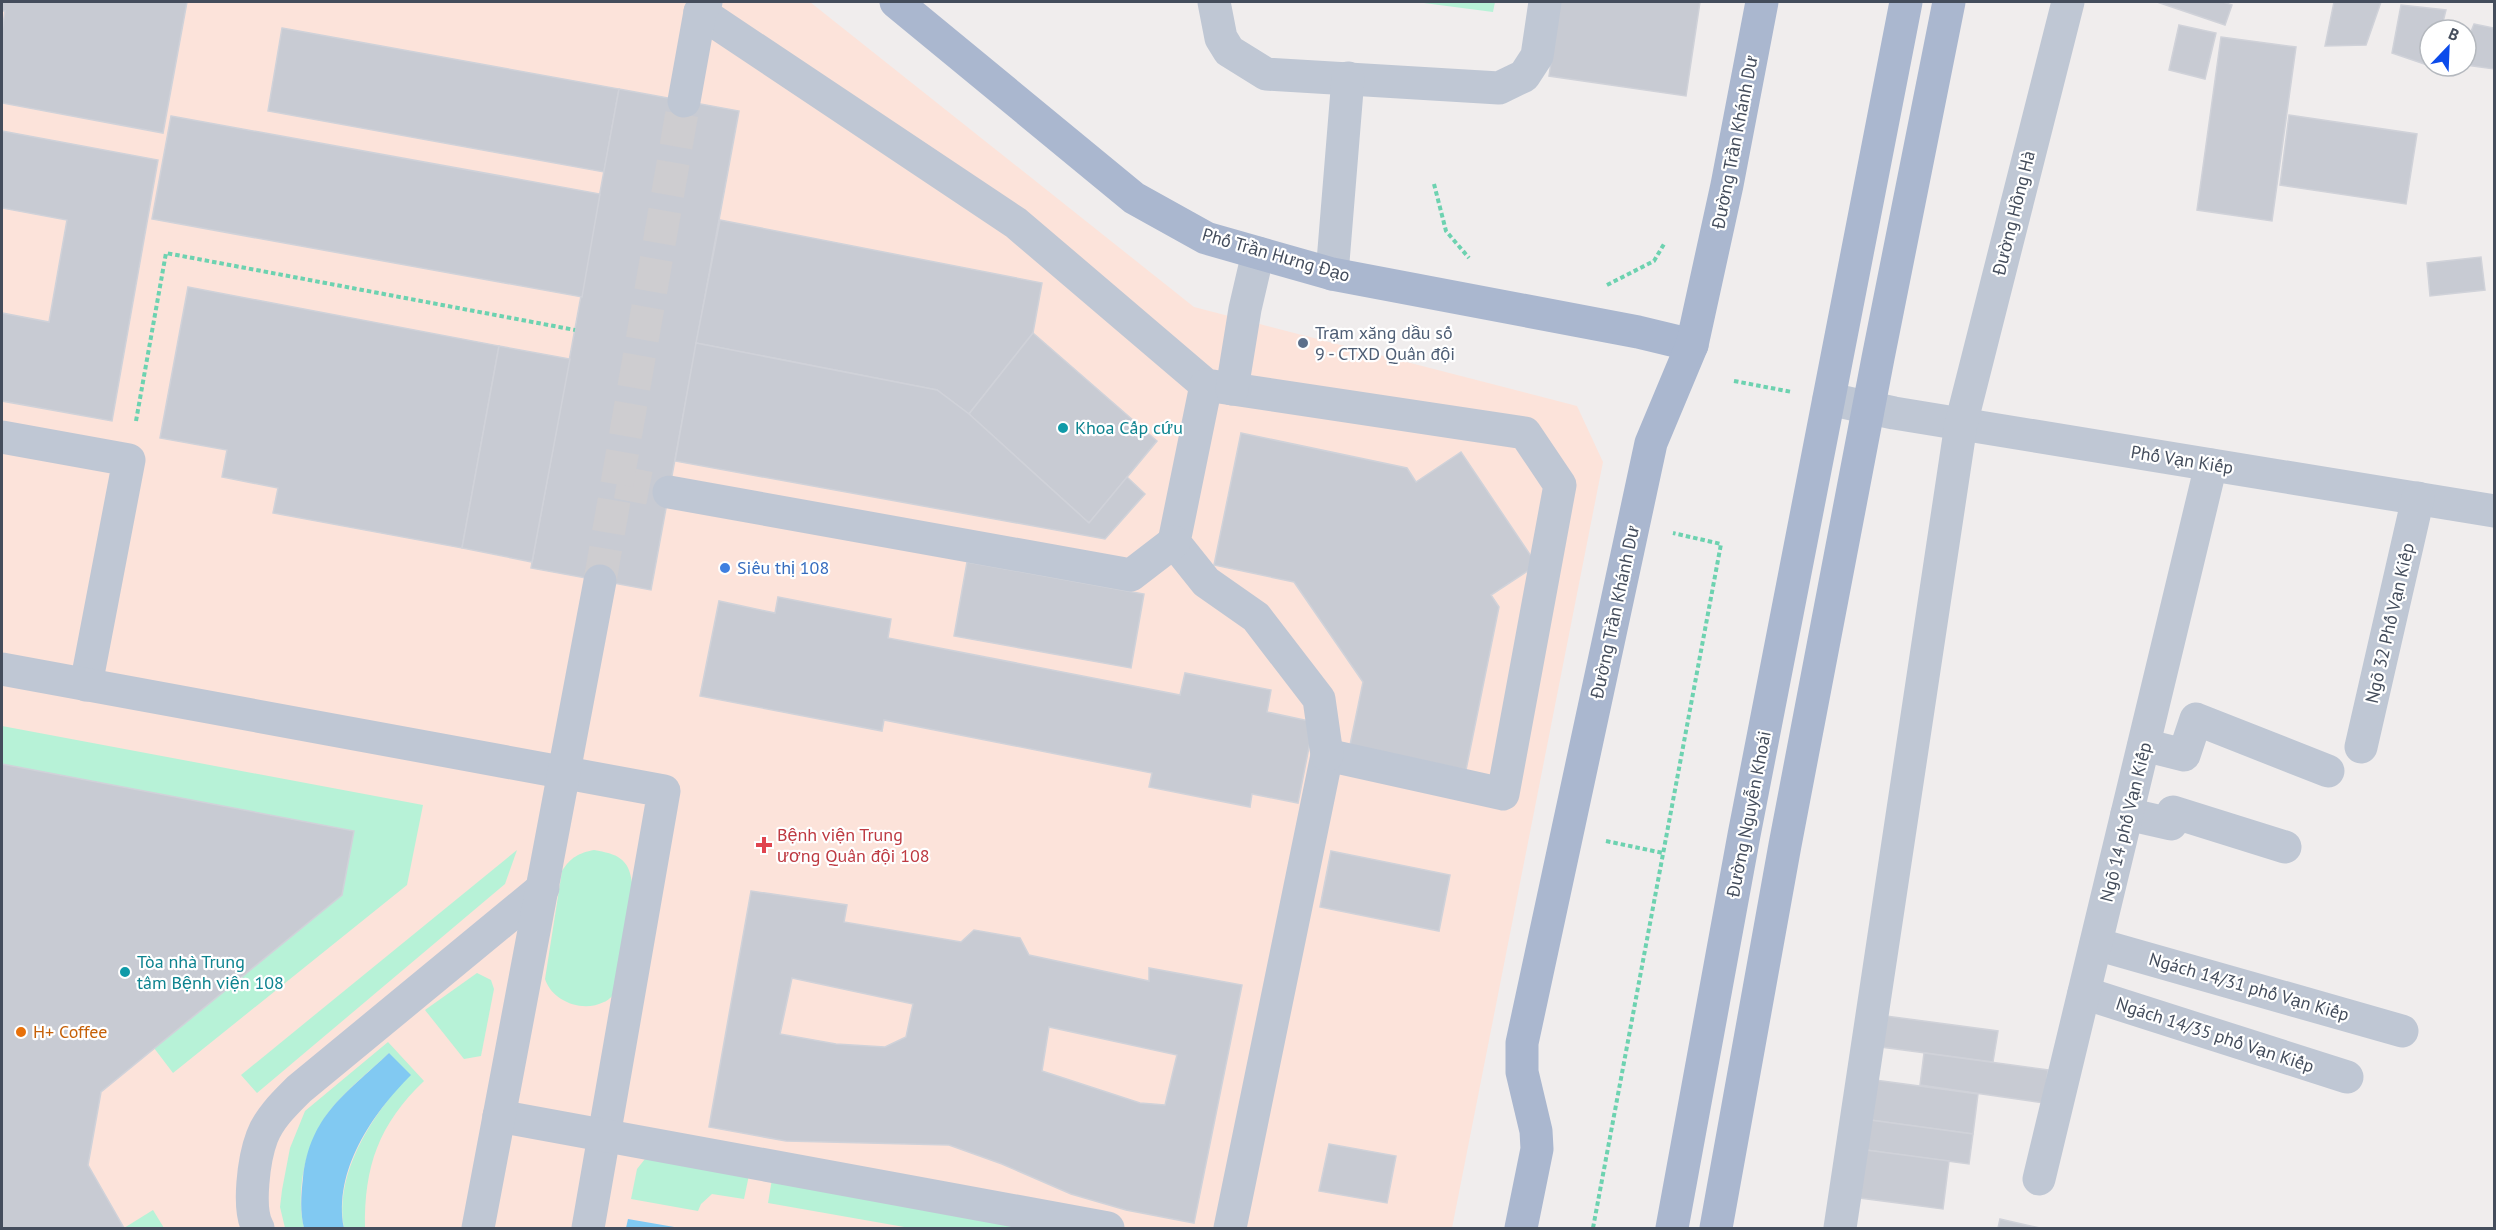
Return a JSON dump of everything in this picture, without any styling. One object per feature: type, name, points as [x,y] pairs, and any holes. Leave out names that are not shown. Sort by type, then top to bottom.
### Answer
[{"type":"main road","name":"Phố Trần Hưng Đạo","points":[[896,2],[1134,198],[1206,238],[1332,274],[1638,332],[1692,345]]},
{"type":"main road","name":"Đường Trần Khánh Dư","points":[[1521,1228],[1537,1149],[1536,1131],[1522,1072],[1522,1043],[1651,443],[1692,345],[1727,185],[1762,2]]},
{"type":"main road","points":[[1829,399],[1906,2]]},
{"type":"main road","points":[[1716,1228],[1785,845],[1949,2]]},
{"type":"main road","name":"Đường Nguyễn Khoái","points":[[1672,1228],[1742,846],[1829,399]]},
{"type":"street","points":[[1214,2],[1221,38],[1229,51],[1266,74],[1499,88],[1524,76],[1538,56],[1545,2]]},
{"type":"street","name":"Đường Hồng Hà","points":[[1961,424],[2068,2]]},
{"type":"street","points":[[684,101],[703,7],[1016,223],[1219,387],[1525,433],[1560,485],[1503,794],[1327,755]]},
{"type":"street","points":[[1332,274],[1348,78]]},
{"type":"street","points":[[669,492],[1131,575],[1174,542],[1219,387],[1245,309],[1258,253]]},
{"type":"street","name":"Phố Vạn Kiếp","points":[[1829,399],[1961,424],[2494,511]]},
{"type":"street","points":[[1840,1228],[1961,424]]},
{"type":"street","points":[[2,437],[129,460],[86,685]]},
{"type":"street","name":"Ngõ 14 phố Vạn Kiếp","points":[[2039,1179],[2211,465]]},
{"type":"street","name":"Ngõ 32 Phố Vạn Kiếp","points":[[2361,747],[2418,498]]},
{"type":"street","points":[[1174,542],[1206,582],[1256,617],[1319,699],[1327,755],[1230,1228]]},
{"type":"street","points":[[478,1228],[600,581]]},
{"type":"street","points":[[2,669],[664,791],[588,1228]]},
{"type":"street","points":[[2144,745],[2184,755],[2196,719],[2328,771]]},
{"type":"street","points":[[2127,814],[2171,824],[2173,812],[2286,847]]},
{"type":"street","points":[[258,1228],[253,1221],[251,1197],[262,1137],[276,1114],[299,1089],[543,888]]},
{"type":"street","name":"Ngách 14/31 phố Vạn Kiếp","points":[[2096,944],[2402,1031]]},
{"type":"street","name":"Ngách 14/35 phố Vạn Kiếp","points":[[2084,993],[2347,1077]]},
{"type":"street","points":[[499,1116],[1108,1228]]},
{"type":"path","points":[[1434,184],[1446,231],[1472,263]]},
{"type":"path","points":[[1602,287],[1654,261],[1664,244]]},
{"type":"path","points":[[129,460],[166,253],[575,330]]},
{"type":"path","points":[[1734,381],[1829,399]]},
{"type":"path","points":[[1593,1228],[1721,544],[1634,523]]},
{"type":"path","points":[[1568,833],[1663,853]]},
{"type":"shaded area","name":"Bệnh viện Trung ương Quân đội 108","points":[[2,2],[810,2],[1194,307],[1577,406],[1603,462],[1452,1228],[2,1228]]},
{"type":"green space","points":[[1416,2],[1495,2],[1493,12]]},
{"type":"green space","points":[[2,726],[423,805],[407,885],[173,1073],[154,1048],[342,895],[354,831],[2,764]]},
{"type":"green space","points":[[517,850],[505,884],[257,1093],[241,1075]]},
{"type":"green space","points":[[594,850],[609,853],[625,863],[632,883],[615,993],[605,1001],[586,1006],[561,999],[549,987],[545,979],[562,871],[576,856]]},
{"type":"green space","points":[[477,973],[491,980],[494,989],[481,1056],[464,1059],[425,1010]]},
{"type":"green space","points":[[388,1042],[424,1081],[396,1113],[377,1147],[367,1185],[365,1228],[344,1228],[342,1210],[344,1192],[354,1157],[371,1124],[392,1095],[389,1053],[345,1094],[322,1121],[309,1150],[302,1181],[304,1228],[285,1228],[280,1207],[282,1190],[290,1148],[305,1111]]},
{"type":"green space","points":[[645,1159],[749,1175],[744,1199],[712,1194],[701,1204],[698,1211],[631,1199],[637,1169]]},
{"type":"green space","points":[[772,1179],[1045,1228],[910,1228],[768,1203]]},
{"type":"green space","points":[[153,1210],[164,1228],[124,1228]]},
{"type":"water","points":[[389,1053],[411,1075],[396,1090],[370,1126],[350,1165],[344,1186],[342,1207],[344,1228],[304,1228],[301,1210],[302,1184],[313,1138],[332,1107]]},
{"type":"water","points":[[628,1219],[680,1228],[626,1228]]},
{"type":"building","points":[[2,2],[187,2],[163,133],[2,103],[2,31],[5,11],[2,11]]},
{"type":"building","points":[[1560,2],[1700,2],[1686,96],[1549,76]]},
{"type":"building","points":[[2157,2],[2223,2],[2232,5],[2225,25]]},
{"type":"building","points":[[2334,2],[2381,2],[2366,45],[2325,46]]},
{"type":"building","points":[[2401,5],[2446,10],[2444,18],[2418,18],[2418,62],[2392,53]]},
{"type":"building","points":[[2179,25],[2216,33],[2205,79],[2169,70]]},
{"type":"building","points":[[2478,25],[2494,28],[2494,69],[2478,67]]},
{"type":"building","points":[[282,28],[619,89],[604,172],[268,111]]},
{"type":"building","points":[[2221,37],[2296,47],[2272,221],[2197,210]]},
{"type":"building","points":[[619,89],[739,111],[651,590],[531,568]]},
{"type":"building","points":[[2289,115],[2417,134],[2406,204],[2280,185]]},
{"type":"building","points":[[171,116],[600,194],[582,297],[152,219]]},
{"type":"building","points":[[2,131],[158,160],[112,421],[2,401],[2,313],[49,322],[67,220],[2,208]]},
{"type":"building","points":[[720,220],[1042,283],[1033,333],[969,414],[937,390],[696,343]]},
{"type":"building","points":[[2481,257],[2485,290],[2430,296],[2427,263]]},
{"type":"building","points":[[188,287],[499,346],[462,548],[273,513],[278,488],[222,477],[227,450],[160,438]]},
{"type":"building","name":"Khoa Cấp cứu","points":[[1033,333],[1157,441],[1089,523],[969,414]]},
{"type":"building","points":[[696,343],[937,390],[969,414],[1089,523],[1127,477],[1145,494],[1105,539],[675,461]]},
{"type":"building","points":[[499,346],[570,359],[532,562],[462,548]]},
{"type":"building","points":[[1241,433],[1407,468],[1416,482],[1461,452],[1537,565],[1491,595],[1499,607],[1466,770],[1350,745],[1363,682],[1294,582],[1214,565]]},
{"type":"building","points":[[967,562],[1144,594],[1131,668],[954,636]]},
{"type":"building","points":[[778,597],[891,619],[888,638],[1180,695],[1185,673],[1271,690],[1267,712],[1314,722],[1298,803],[1252,794],[1250,807],[1149,787],[1152,773],[884,720],[882,731],[700,696],[719,601],[775,613]]},
{"type":"building","name":"Tòa nhà Trung tâm Bệnh viện 108","points":[[2,764],[354,831],[342,895],[101,1092],[88,1165],[124,1228],[2,1228]]},
{"type":"building","points":[[1331,851],[1450,875],[1439,931],[1320,907]]},
{"type":"building","points":[[751,891],[847,905],[844,922],[961,942],[974,930],[1020,938],[1029,955],[1149,981],[1149,968],[1242,985],[1194,1223],[1126,1210],[1071,1194],[1002,1164],[949,1145],[786,1141],[709,1127]],"holes":[[[792,978],[913,1004],[906,1037],[885,1047],[836,1044],[780,1034]],[[1049,1027],[1177,1055],[1165,1105],[1140,1103],[1042,1071]]]},
{"type":"building","points":[[1886,1016],[1998,1031],[1993,1062],[1881,1047]]},
{"type":"building","points":[[1924,1053],[2048,1070],[2044,1103],[1920,1085]]},
{"type":"building","points":[[1875,1080],[1978,1094],[1973,1134],[1870,1120]]},
{"type":"building","points":[[1870,1120],[1973,1134],[1969,1164],[1866,1150]]},
{"type":"building","points":[[1329,1144],[1396,1156],[1387,1203],[1319,1191]]},
{"type":"building","points":[[1866,1150],[1949,1161],[1943,1209],[1860,1198]]},
{"type":"building","points":[[2000,1219],[2040,1228],[1998,1228]]},
{"type":"tunnel","points":[[600,581],[684,101]]},
{"type":"tunnel","points":[[617,482],[669,492]]},
{"type":"place","name":"Trạm xăng dầu số 9 - CTXD Quân đội","points":[[1303,343]]},
{"type":"place","name":"Khoa Cấp cứu","points":[[1063,428]]},
{"type":"place","name":"Siêu thị 108","points":[[725,568]]},
{"type":"place","name":"Bệnh viện Trung ương Quân đội 108","points":[[764,845]]},
{"type":"place","name":"Tòa nhà Trung tâm Bệnh viện 108","points":[[125,972]]},
{"type":"place","name":"H+ Coffee","points":[[21,1032]]}]
